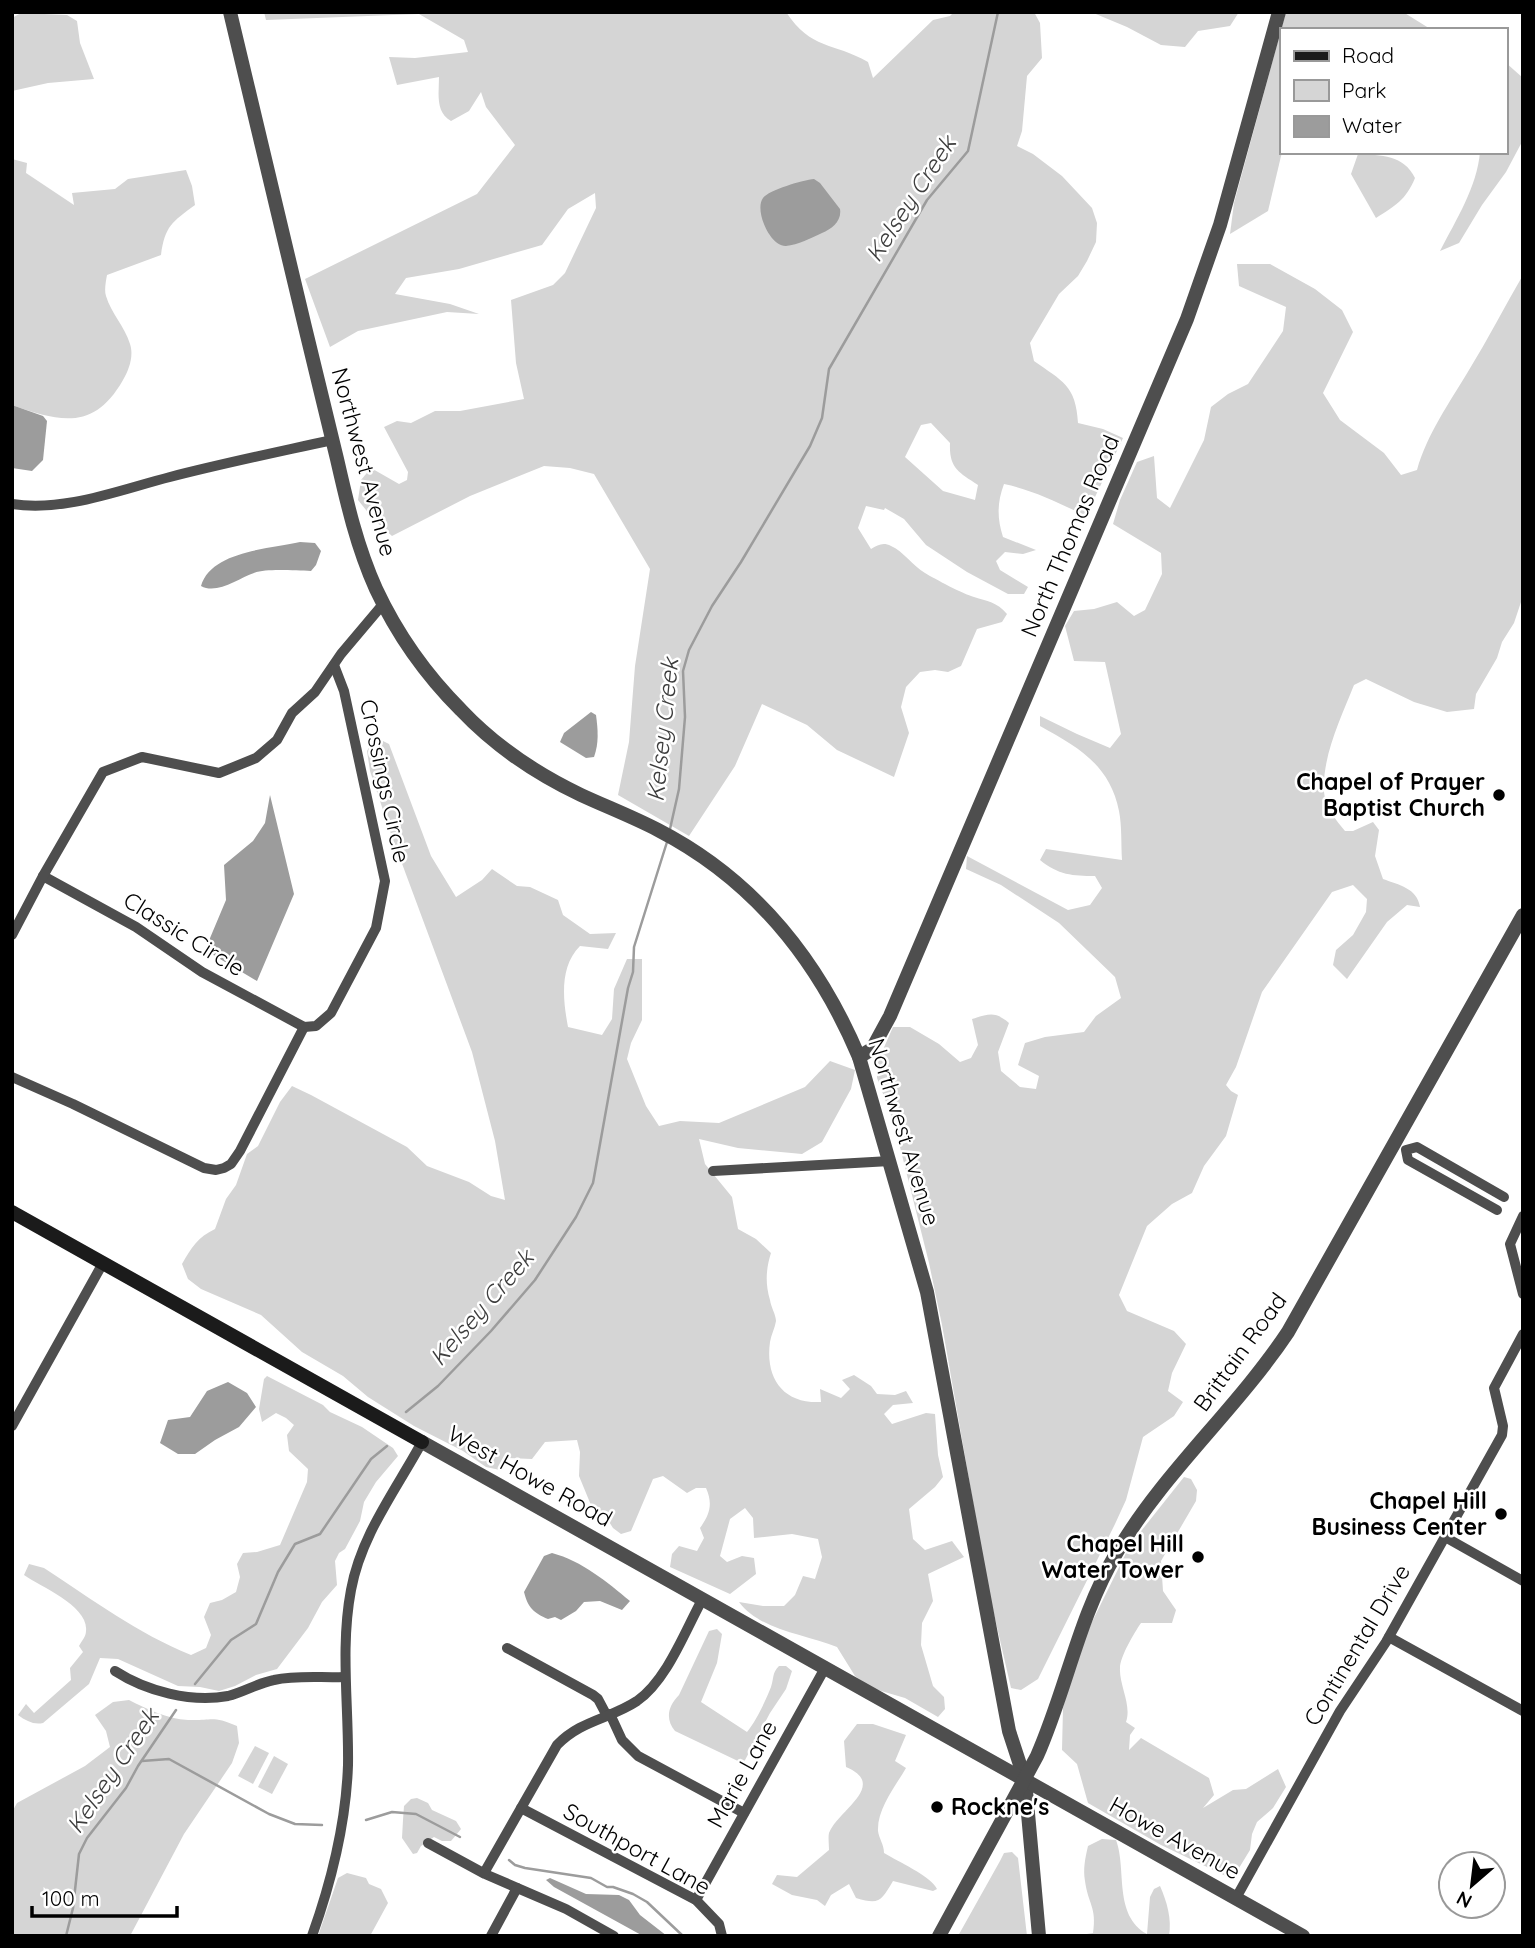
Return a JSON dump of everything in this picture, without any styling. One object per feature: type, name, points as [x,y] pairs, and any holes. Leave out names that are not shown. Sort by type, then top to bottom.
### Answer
[{"type":"main road","name":"West Howe Road","points":[[12,1212],[422,1442]]},
{"type":"street","name":"Northwest Avenue","points":[[230,12],[357,536],[384,603],[415,655],[461,711],[495,742],[520,760],[564,787],[666,834],[735,882],[780,925],[800,950],[828,992],[859,1057],[927,1292],[1009,1731],[1024,1780],[1040,1936]]},
{"type":"street","name":"North Thomas Road","points":[[859,1057],[872,1049],[890,1016],[1187,318],[1220,225],[1279,12]]},
{"type":"street","points":[[12,504],[26,506],[80,501],[172,476],[332,440]]},
{"type":"street","points":[[12,935],[103,772],[142,757],[219,773],[256,758],[277,740],[292,713],[315,692],[384,603]]},
{"type":"street","name":"Crossings Circle","points":[[304,1027],[316,1026],[331,1013],[376,928],[385,881],[344,691],[334,665]]},
{"type":"street","name":"Classic Circle","points":[[43,876],[136,927],[202,972],[304,1027]]},
{"type":"street","name":"Brittain Road","points":[[939,1936],[1048,1731],[1080,1629],[1115,1555],[1158,1492],[1258,1375],[1280,1344],[1401,1147],[1523,915]]},
{"type":"street","points":[[12,1077],[83,1108],[204,1168],[216,1170],[232,1164],[240,1151],[304,1027]]},
{"type":"street","points":[[1497,1210],[1408,1160],[1401,1147],[1418,1147],[1504,1196]]},
{"type":"street","points":[[713,1171],[890,1161]]},
{"type":"street","points":[[1523,1216],[1510,1244],[1523,1294]]},
{"type":"street","points":[[12,1426],[103,1262]]},
{"type":"street","name":"Continental Drive","points":[[1236,1898],[1340,1711],[1389,1637],[1502,1435],[1503,1426],[1494,1388],[1523,1334]]},
{"type":"street","points":[[312,1936],[334,1870],[345,1811],[348,1746],[344,1677],[347,1613],[357,1567],[384,1505],[422,1442]]},
{"type":"street","name":"West Howe Road","points":[[422,1442],[1024,1780]]},
{"type":"street","points":[[1445,1537],[1523,1581]]},
{"type":"street","points":[[484,1873],[559,1743],[572,1730],[637,1701],[650,1690],[702,1600]]},
{"type":"street","points":[[1389,1637],[1523,1712]]},
{"type":"street","points":[[507,1648],[598,1699],[622,1740],[638,1756],[744,1813]]},
{"type":"street","name":"Marie Lane","points":[[696,1900],[825,1668]]},
{"type":"street","points":[[115,1671],[149,1688],[202,1698],[230,1695],[283,1678],[344,1677]]},
{"type":"street","name":"Howe Avenue","points":[[1024,1780],[1303,1936]]},
{"type":"street","name":"Southport Lane","points":[[521,1808],[696,1900],[719,1924],[722,1936]]},
{"type":"street","points":[[428,1843],[484,1873],[566,1909],[611,1935]]},
{"type":"street","points":[[491,1936],[517,1888]]},
{"type":"green space","points":[[264,12],[786,12],[804,33],[823,44],[868,62],[873,78],[933,20],[950,16],[954,12],[1034,12],[1040,23],[1042,58],[1027,76],[1022,131],[1017,146],[1033,154],[1062,176],[1092,208],[1097,223],[1096,242],[1087,261],[1078,276],[1059,294],[1030,343],[1034,361],[1060,379],[1071,392],[1078,423],[1103,429],[1123,438],[1086,516],[1036,493],[1004,484],[999,510],[1003,537],[1036,550],[1023,554],[1005,552],[996,561],[1000,570],[1028,587],[1024,594],[1008,594],[967,572],[926,545],[904,519],[885,508],[866,506],[858,528],[871,549],[883,544],[891,546],[925,573],[963,593],[996,604],[1007,614],[1002,622],[977,629],[961,666],[948,672],[920,672],[906,687],[901,707],[909,733],[894,777],[837,750],[807,725],[762,704],[735,766],[689,836],[618,795],[629,742],[635,666],[650,569],[594,474],[570,468],[544,466],[470,496],[392,536],[374,520],[358,500],[361,480],[371,468],[399,484],[407,480],[408,472],[384,427],[397,421],[411,423],[435,411],[460,411],[524,399],[516,363],[511,300],[553,285],[565,273],[596,208],[595,193],[568,209],[542,245],[459,269],[406,278],[395,294],[450,304],[479,314],[447,312],[358,331],[330,347],[305,279],[477,194],[515,145],[486,107],[481,92],[469,111],[451,121],[442,113],[440,107],[439,77],[397,85],[389,57],[415,58],[468,52],[464,40],[419,14],[266,20]],"holes":[[[931,423],[950,443],[953,464],[978,485],[975,500],[943,491],[905,457],[921,425]]]},
{"type":"green space","points":[[1091,12],[1239,12],[1230,26],[1198,31],[1185,47],[1161,45]]},
{"type":"green space","points":[[1286,12],[1403,12],[1429,28],[1333,28],[1282,28]]},
{"type":"green space","points":[[21,13],[67,15],[77,21],[80,43],[94,79],[48,83],[12,91],[12,18]]},
{"type":"green space","points":[[1280,34],[1282,154],[1268,211],[1230,234],[1234,203]]},
{"type":"green space","points":[[1507,64],[1523,78],[1523,140],[1506,172],[1459,243],[1440,251],[1470,191],[1480,154],[1507,154]]},
{"type":"green space","points":[[1358,154],[1391,158],[1405,165],[1415,178],[1399,202],[1376,218],[1351,174]]},
{"type":"green space","points":[[12,159],[27,163],[26,173],[74,205],[72,193],[115,189],[128,179],[186,170],[192,186],[195,205],[167,231],[161,255],[107,275],[106,296],[128,338],[131,358],[125,376],[112,396],[88,415],[61,418],[12,405]]},
{"type":"green space","points":[[1237,264],[1270,264],[1315,289],[1342,310],[1353,332],[1323,393],[1340,420],[1384,453],[1401,475],[1417,470],[1433,431],[1523,275],[1523,596],[1514,623],[1476,694],[1474,709],[1447,712],[1414,702],[1366,679],[1354,685],[1329,751],[1324,778],[1326,803],[1345,831],[1353,831],[1373,822],[1379,830],[1375,856],[1383,879],[1411,891],[1420,907],[1407,905],[1387,922],[1347,979],[1333,965],[1336,950],[1353,935],[1366,912],[1367,899],[1353,885],[1332,892],[1262,992],[1236,1067],[1226,1085],[1238,1095],[1226,1136],[1204,1166],[1192,1193],[1172,1204],[1147,1226],[1119,1295],[1127,1311],[1174,1331],[1186,1344],[1172,1373],[1168,1391],[1183,1402],[1174,1416],[1143,1437],[1126,1500],[1115,1524],[1038,1679],[1021,1690],[1011,1688],[988,1588],[942,1325],[894,1123],[877,1078],[878,1061],[893,1027],[910,1027],[939,1044],[960,1062],[971,1058],[978,1045],[972,1019],[996,1015],[1009,1023],[998,1052],[1001,1071],[1020,1087],[1036,1089],[1039,1076],[1018,1065],[1025,1043],[1045,1037],[1084,1032],[1096,1016],[1121,998],[1115,977],[1059,923],[1001,885],[966,869],[967,856],[1068,910],[1090,905],[1102,888],[1095,876],[1066,874],[1047,865],[1040,860],[1046,849],[1122,860],[1119,811],[1108,781],[1100,769],[1079,750],[1040,726],[1040,716],[1110,748],[1121,734],[1105,662],[1074,661],[1065,626],[1074,611],[1094,609],[1117,602],[1134,616],[1145,610],[1162,574],[1161,553],[1113,524],[1120,500],[1137,462],[1154,456],[1157,498],[1170,508],[1204,440],[1211,407],[1248,384],[1283,331],[1286,307],[1239,286]]},
{"type":"green space","points":[[375,737],[389,744],[431,856],[456,897],[482,880],[492,869],[517,886],[530,887],[558,900],[563,915],[590,934],[616,933],[608,949],[580,946],[573,954],[564,984],[568,1027],[602,1035],[612,1019],[614,989],[627,959],[642,959],[642,1020],[627,1059],[646,1106],[659,1126],[680,1121],[719,1123],[805,1087],[830,1061],[855,1070],[851,1089],[822,1142],[802,1154],[738,1148],[699,1139],[705,1164],[732,1197],[738,1229],[756,1239],[771,1253],[767,1282],[776,1321],[769,1355],[779,1386],[796,1399],[821,1402],[820,1389],[841,1398],[850,1389],[842,1380],[854,1375],[871,1386],[877,1394],[895,1395],[906,1391],[913,1403],[893,1405],[884,1414],[892,1424],[926,1413],[935,1414],[938,1455],[943,1477],[909,1509],[913,1539],[925,1550],[952,1541],[964,1557],[928,1574],[933,1601],[922,1623],[921,1645],[933,1686],[944,1697],[945,1709],[938,1717],[905,1698],[871,1688],[855,1676],[837,1647],[771,1626],[748,1612],[739,1602],[784,1606],[795,1595],[803,1576],[815,1579],[822,1557],[818,1539],[792,1534],[754,1538],[753,1518],[745,1508],[730,1519],[720,1556],[727,1562],[742,1556],[754,1558],[756,1574],[730,1594],[670,1567],[672,1554],[679,1546],[697,1551],[704,1538],[700,1528],[710,1504],[706,1488],[696,1488],[687,1493],[663,1476],[653,1479],[631,1531],[621,1534],[613,1528],[602,1511],[593,1510],[579,1476],[580,1452],[577,1440],[545,1442],[532,1459],[506,1458],[500,1470],[486,1467],[368,1397],[343,1376],[302,1352],[261,1315],[201,1289],[188,1279],[182,1264],[196,1244],[215,1229],[247,1154],[258,1146],[280,1102],[292,1086],[407,1147],[427,1166],[469,1182],[491,1196],[505,1200],[495,1141],[472,1052],[370,771],[367,751]]},
{"type":"green space","points":[[267,1376],[362,1427],[393,1448],[398,1456],[376,1482],[364,1502],[360,1521],[345,1549],[335,1561],[337,1585],[322,1602],[308,1628],[277,1669],[219,1691],[178,1686],[118,1659],[100,1658],[89,1684],[43,1723],[30,1722],[18,1715],[26,1704],[34,1713],[71,1680],[70,1668],[83,1652],[79,1646],[86,1631],[85,1622],[72,1605],[24,1575],[29,1564],[44,1568],[152,1637],[191,1655],[206,1648],[211,1635],[204,1617],[210,1603],[236,1592],[240,1577],[237,1564],[243,1553],[280,1545],[307,1482],[308,1469],[289,1451],[287,1435],[294,1425],[276,1413],[262,1422],[259,1409],[264,1379]]},
{"type":"green space","points":[[1184,1477],[1191,1479],[1197,1490],[1196,1501],[1161,1561],[1163,1591],[1176,1610],[1172,1623],[1141,1623],[1122,1658],[1120,1675],[1127,1709],[1126,1722],[1135,1728],[1130,1735],[1129,1750],[1141,1738],[1209,1778],[1214,1795],[1203,1808],[1233,1790],[1246,1789],[1278,1769],[1286,1787],[1273,1808],[1257,1822],[1250,1850],[1239,1868],[1228,1877],[1161,1845],[1088,1803],[1077,1764],[1062,1750],[1063,1708],[1075,1663],[1091,1624],[1130,1545]]},
{"type":"green space","points":[[717,1629],[722,1634],[717,1663],[701,1702],[747,1732],[764,1704],[779,1666],[786,1666],[792,1671],[786,1689],[744,1762],[675,1731],[670,1722],[672,1704],[679,1695],[709,1631]]},
{"type":"green space","points":[[129,1700],[172,1718],[217,1720],[237,1726],[239,1743],[232,1763],[184,1834],[130,1936],[12,1936],[12,1812],[17,1803],[85,1766],[110,1747],[106,1731],[95,1715],[113,1702]]},
{"type":"green space","points":[[857,1724],[873,1724],[906,1735],[895,1761],[906,1768],[880,1815],[879,1834],[884,1853],[921,1874],[937,1889],[933,1891],[893,1881],[879,1900],[870,1901],[856,1898],[849,1884],[831,1895],[825,1906],[817,1900],[792,1895],[772,1884],[777,1875],[797,1877],[829,1850],[829,1833],[862,1790],[863,1782],[858,1774],[846,1767],[844,1741]]},
{"type":"green space","points":[[255,1746],[269,1753],[253,1784],[238,1776]]},
{"type":"green space","points":[[274,1756],[288,1764],[272,1794],[258,1787]]},
{"type":"green space","points":[[417,1798],[428,1803],[432,1810],[456,1821],[461,1829],[451,1841],[434,1837],[413,1854],[402,1838],[404,1806],[411,1799]]},
{"type":"green space","points":[[1102,1839],[1116,1840],[1125,1904],[1136,1926],[1147,1934],[1150,1897],[1154,1889],[1160,1886],[1168,1911],[1169,1936],[1074,1936],[1093,1933],[1094,1917],[1084,1872],[1088,1846]]},
{"type":"green space","points":[[1012,1852],[1018,1858],[1027,1936],[958,1936],[1004,1853]]},
{"type":"green space","points":[[347,1873],[366,1878],[369,1884],[381,1889],[388,1903],[370,1936],[318,1936],[338,1878]]},
{"type":"water","points":[[814,179],[840,209],[838,221],[829,229],[804,241],[780,245],[769,234],[762,219],[763,198],[795,183]]},
{"type":"water","points":[[12,405],[43,416],[47,421],[43,460],[32,471],[12,468]]},
{"type":"water","points":[[300,542],[315,543],[321,551],[311,571],[260,571],[221,587],[201,586],[216,565],[229,559]]},
{"type":"water","points":[[591,712],[596,715],[597,742],[594,757],[586,758],[560,742],[564,733]]},
{"type":"water","points":[[270,795],[294,894],[257,981],[205,950],[226,900],[224,865],[253,841],[265,823]]},
{"type":"water","points":[[228,1382],[247,1393],[256,1407],[239,1427],[195,1454],[178,1454],[160,1443],[168,1420],[190,1417],[207,1391]]},
{"type":"water","points":[[552,1553],[584,1567],[630,1601],[622,1610],[600,1601],[584,1602],[576,1611],[561,1620],[555,1617],[548,1619],[539,1614],[527,1602],[524,1592],[544,1556]]},
{"type":"water","points":[[550,1878],[586,1894],[619,1895],[629,1900],[640,1915],[667,1936],[643,1936],[554,1887],[546,1880]]},
{"type":"waterway","name":"Kelsey Creek","points":[[670,829],[679,789],[685,717],[683,671],[689,650],[712,606],[810,446],[822,418],[829,369],[927,200],[968,151],[998,12]]},
{"type":"waterway","name":"Kelsey Creek","points":[[406,1412],[438,1386],[535,1280],[576,1217],[593,1183],[633,972],[634,947],[667,842]]},
{"type":"waterway","name":"Kelsey Creek","points":[[195,1684],[231,1640],[256,1624],[278,1572],[295,1544],[320,1534],[371,1459],[387,1446]]},
{"type":"waterway","name":"Kelsey Creek","points":[[66,1936],[73,1908],[79,1854],[87,1838],[126,1788],[176,1710]]},
{"type":"waterway","points":[[142,1761],[169,1759],[269,1814],[295,1824],[322,1825]]},
{"type":"waterway","points":[[366,1820],[392,1812],[416,1814],[460,1837]]},
{"type":"waterway","points":[[509,1860],[525,1868],[591,1878],[607,1887],[633,1894],[647,1902],[683,1936]]},
{"type":"place","name":"Chapel of Prayer Baptist Church","points":[[1499,795]]},
{"type":"place","name":"Chapel Hill Business Center","points":[[1501,1514]]},
{"type":"place","name":"Chapel Hill Water Tower","points":[[1198,1557]]},
{"type":"place","name":"Rockne's","points":[[937,1807]]}]
